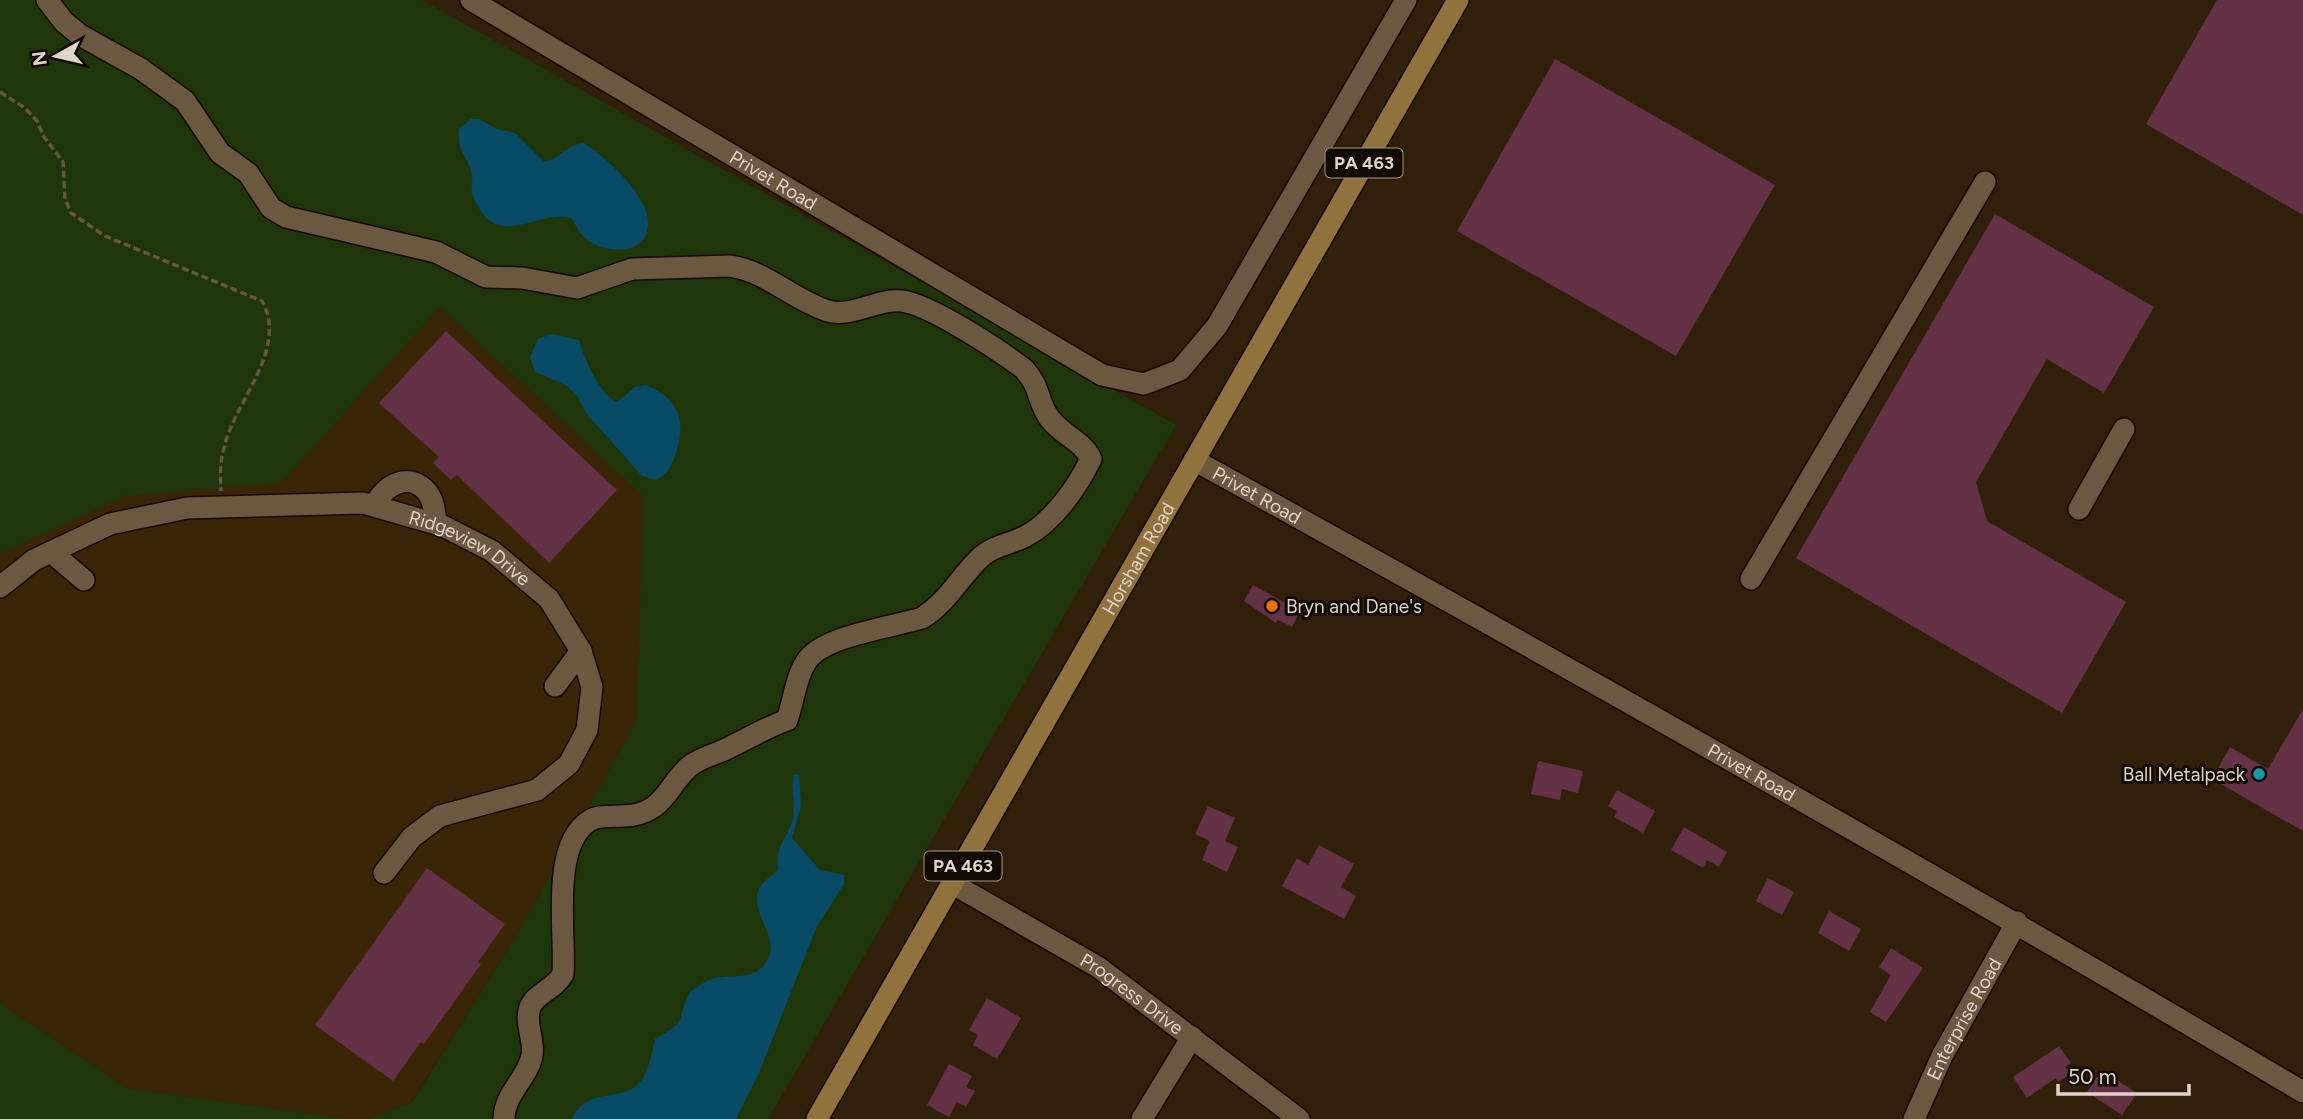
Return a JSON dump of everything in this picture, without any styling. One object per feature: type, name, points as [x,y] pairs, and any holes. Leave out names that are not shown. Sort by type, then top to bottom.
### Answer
[{"type":"main road","name":"Horsham Road","points":[[817,1119],[1458,0]]},
{"type":"street","points":[[47,0],[64,22],[80,35],[141,69],[185,101],[220,153],[248,173],[271,208],[286,217],[436,252],[486,277],[522,278],[577,288],[632,269],[730,266],[745,268],[810,304],[831,312],[900,301],[926,309],[1024,369],[1036,382],[1050,419],[1086,448],[1091,459],[1074,488],[1037,530],[993,548],[980,558],[936,609],[922,618],[828,644],[812,653],[799,677],[787,720],[691,765],[656,805],[640,814],[621,818],[603,816],[590,820],[579,829],[571,843],[563,887],[563,974],[556,986],[534,999],[529,1009],[531,1058],[510,1094],[504,1108],[504,1119]]},
{"type":"street","name":"Privet Road","points":[[471,0],[1102,375],[1144,384],[1180,370],[1217,326],[1406,0]]},
{"type":"street","points":[[1751,579],[1985,182]]},
{"type":"street","points":[[2079,509],[2124,429]]},
{"type":"street","name":"Privet Road","points":[[1194,460],[1567,666],[2017,922],[2303,1091]]},
{"type":"street","points":[[375,506],[383,492],[393,484],[404,481],[417,483],[428,492],[436,523]]},
{"type":"street","name":"Ridgeview Drive","points":[[0,587],[34,561],[110,524],[187,508],[363,503],[436,523],[492,551],[549,600],[581,651],[592,687],[587,730],[569,764],[537,790],[440,816],[412,837],[384,873]]},
{"type":"street","points":[[51,552],[84,580]]},
{"type":"street","points":[[555,686],[581,651]]},
{"type":"street","name":"Progress Drive","points":[[953,884],[1098,967],[1299,1119]]},
{"type":"street","name":"Enterprise Road","points":[[1914,1119],[1942,1056],[2017,922]]},
{"type":"street","points":[[1142,1119],[1192,1037]]},
{"type":"path","points":[[0,92],[25,108],[37,121],[44,137],[63,162],[65,199],[71,213],[82,223],[104,236],[255,296],[268,311],[268,340],[262,362],[224,446],[221,468],[222,507]]},
{"type":"shaded area","points":[[440,307],[645,497],[636,722],[519,931],[411,1102],[368,1119],[351,1119],[129,1089],[0,1003],[0,554],[125,496],[282,481]]},
{"type":"green space","points":[[0,0],[422,0],[1176,425],[768,1119],[368,1119],[412,1102],[519,931],[636,722],[644,497],[440,307],[282,482],[125,496],[0,554]]},
{"type":"green space","points":[[0,1003],[129,1089],[351,1119],[0,1119]]},
{"type":"water","points":[[471,119],[479,119],[497,129],[515,133],[544,162],[578,144],[584,143],[593,149],[624,177],[641,199],[648,221],[647,233],[641,242],[623,250],[601,247],[583,236],[571,218],[557,217],[505,226],[493,223],[482,213],[473,196],[472,175],[459,144],[459,129]]},
{"type":"water","points":[[552,334],[579,340],[599,384],[617,402],[635,387],[646,385],[657,390],[672,403],[679,419],[680,439],[672,464],[656,480],[642,476],[586,413],[578,397],[566,385],[535,372],[530,357],[538,339]]},
{"type":"water","points":[[794,774],[799,775],[801,806],[792,838],[820,870],[844,875],[844,884],[817,926],[759,1073],[736,1119],[572,1119],[587,1102],[625,1092],[641,1081],[648,1067],[655,1039],[678,1023],[690,992],[714,978],[755,972],[768,959],[770,939],[757,899],[760,886],[778,870],[778,854],[793,818]]},
{"type":"building","points":[[2217,0],[2303,0],[2303,215],[2146,124]]},
{"type":"building","points":[[1555,59],[1775,185],[1676,356],[1457,231]]},
{"type":"building","points":[[1995,214],[2154,307],[2104,393],[2047,359],[1976,482],[1987,521],[2126,602],[2062,713],[1796,558]]},
{"type":"building","points":[[446,331],[617,490],[549,563],[457,475],[451,480],[433,463],[439,457],[379,403]]},
{"type":"building","name":"Bryn and Dane's","points":[[1253,585],[1300,611],[1292,627],[1278,620],[1276,623],[1244,601]]},
{"type":"building","name":"Ball Metalpack","points":[[2303,709],[2303,831],[2212,779],[2230,747],[2268,769]]},
{"type":"building","points":[[1538,761],[1583,771],[1578,793],[1562,789],[1560,800],[1531,794]]},
{"type":"building","points":[[1617,790],[1655,811],[1643,833],[1614,817],[1617,811],[1608,806]]},
{"type":"building","points":[[1208,806],[1235,818],[1225,841],[1238,847],[1227,872],[1202,860],[1210,841],[1195,834]]},
{"type":"building","points":[[1684,827],[1727,852],[1719,867],[1707,860],[1703,868],[1671,850]]},
{"type":"building","points":[[1319,845],[1354,864],[1341,887],[1356,896],[1344,919],[1282,886],[1297,858],[1308,865]]},
{"type":"building","points":[[427,868],[505,924],[478,962],[481,964],[424,1044],[421,1042],[393,1081],[315,1025]]},
{"type":"building","points":[[1768,878],[1794,892],[1782,915],[1756,901]]},
{"type":"building","points":[[1829,911],[1861,929],[1849,951],[1818,933]]},
{"type":"building","points":[[1891,948],[1923,968],[1886,1022],[1870,1012],[1891,975],[1879,967]]},
{"type":"building","points":[[987,998],[1021,1018],[997,1059],[973,1045],[978,1035],[969,1030]]},
{"type":"building","points":[[2059,1046],[2071,1063],[2065,1067],[2070,1074],[2058,1082],[2056,1078],[2027,1098],[2013,1077]]},
{"type":"building","points":[[949,1064],[972,1076],[966,1087],[975,1091],[966,1107],[957,1102],[949,1117],[927,1105]]},
{"type":"building","points":[[2102,1070],[2137,1093],[2122,1115],[2087,1092]]},
{"type":"place","name":"Bryn and Dane's","points":[[1272,606]]},
{"type":"place","name":"Ball Metalpack","points":[[2259,774]]}]
